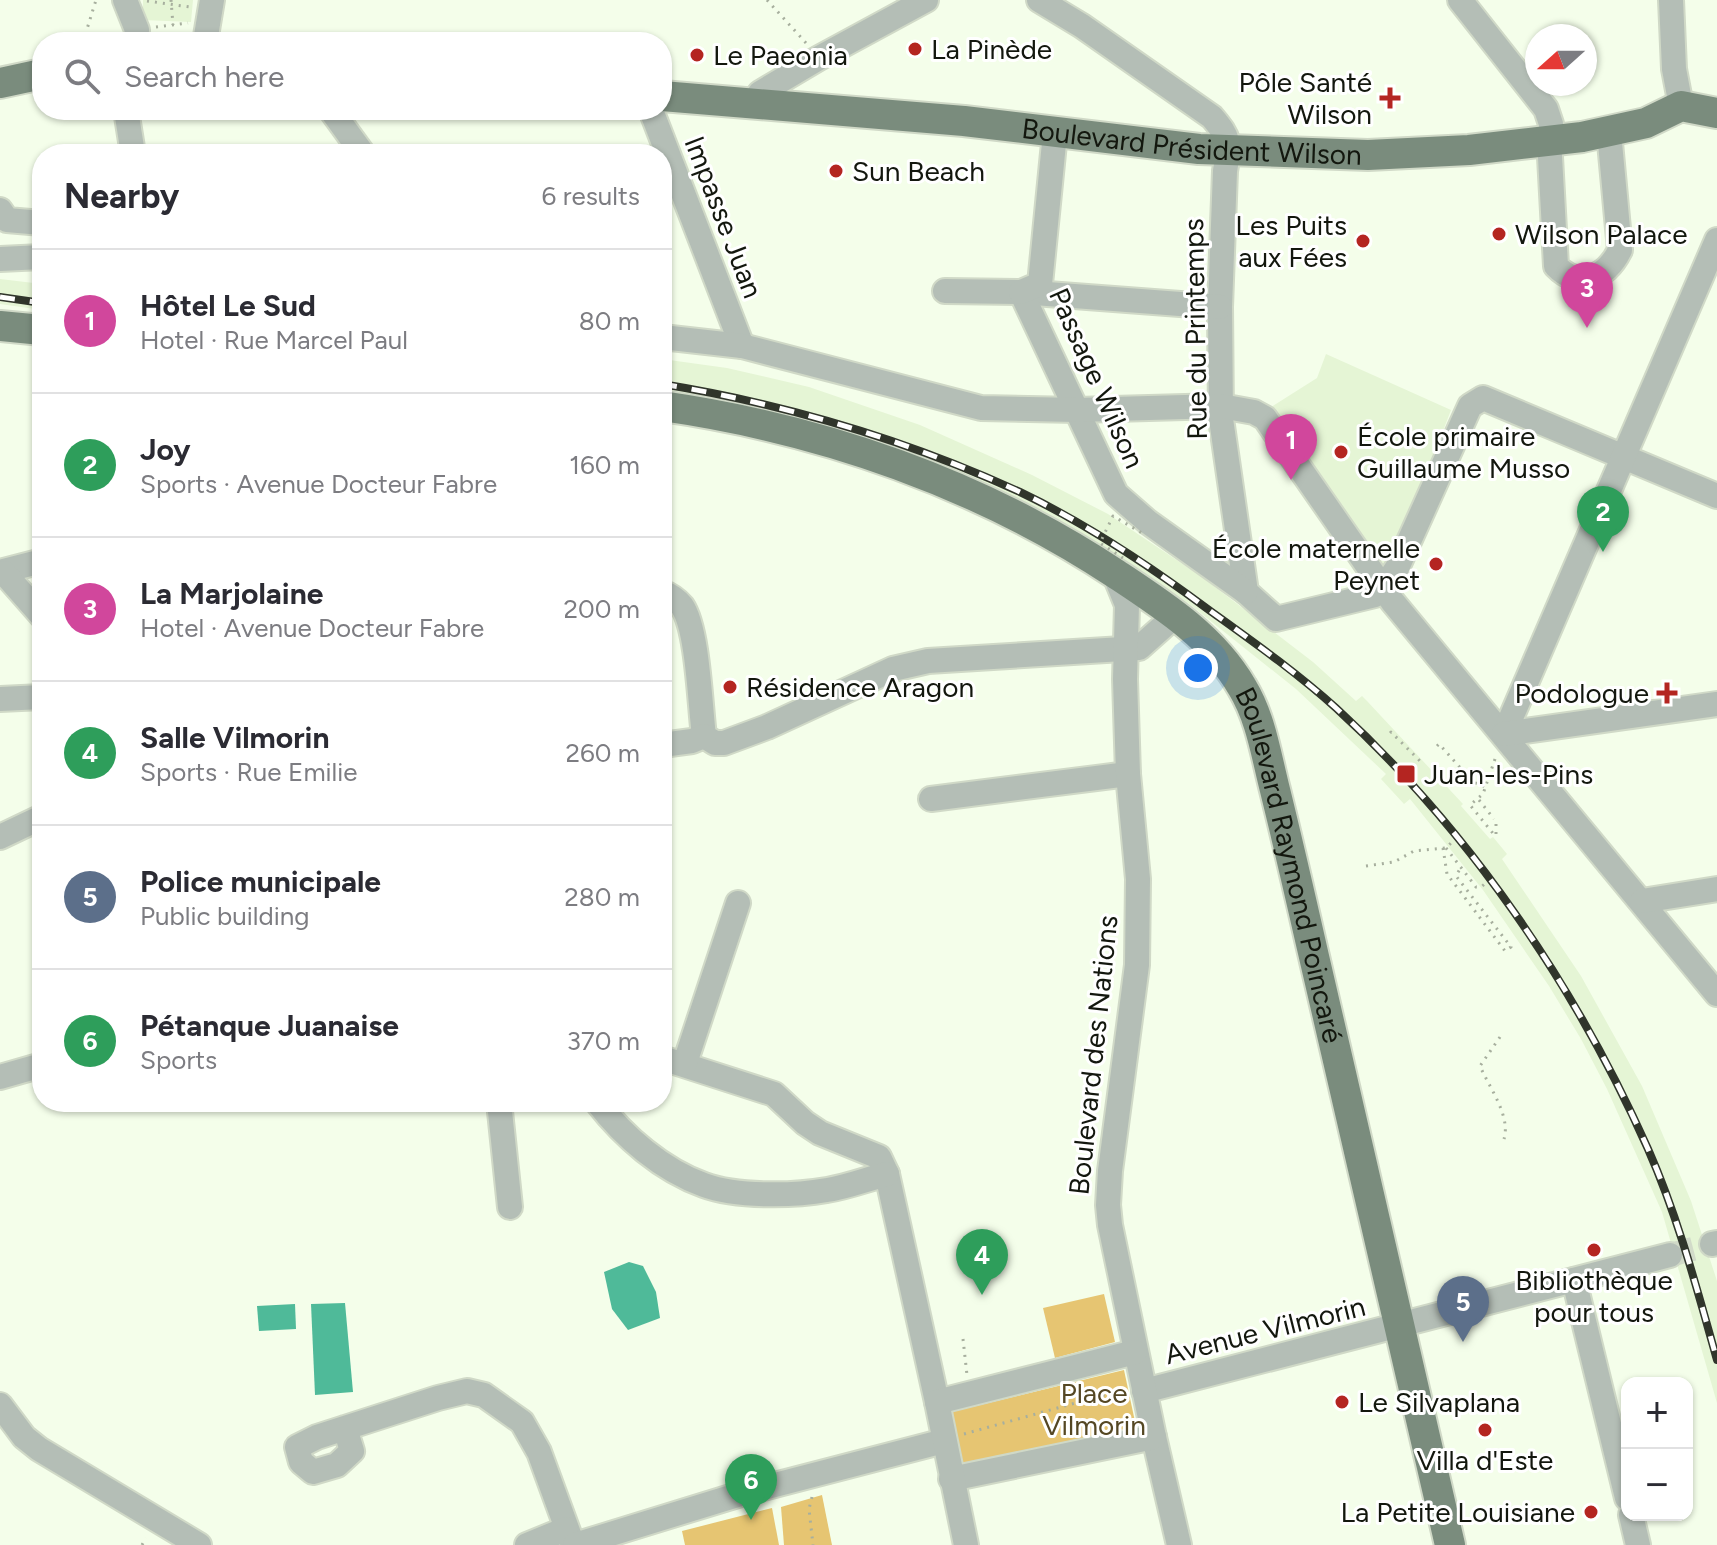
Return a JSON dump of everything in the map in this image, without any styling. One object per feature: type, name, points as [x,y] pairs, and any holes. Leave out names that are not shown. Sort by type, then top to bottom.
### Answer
[{"type":"main road","points":[[0,83],[32,76]]},
{"type":"main road","name":"Boulevard Président Wilson","points":[[672,97],[964,121],[1229,151],[1368,155],[1469,150],[1609,132],[1646,123],[1681,106]]},
{"type":"main road","points":[[1681,106],[1717,113]]},
{"type":"main road","points":[[2,332],[32,330]]},
{"type":"main road","name":"Boulevard Raymond Poincaré","points":[[672,408],[737,419],[877,456],[949,484],[1118,565],[1220,657],[1243,687],[1259,725],[1450,1545]]},
{"type":"street","points":[[125,0],[139,32]]},
{"type":"street","points":[[123,32],[125,0]]},
{"type":"street","points":[[200,32],[212,0]]},
{"type":"street","points":[[754,103],[760,93],[926,0]]},
{"type":"street","points":[[1039,0],[1082,26],[1212,117],[1227,134],[1229,151]]},
{"type":"street","points":[[1460,0],[1546,109],[1551,124],[1556,266],[1566,276],[1581,281],[1596,276],[1614,261],[1620,250],[1609,132]]},
{"type":"street","points":[[1671,0],[1674,69],[1681,106]]},
{"type":"street","points":[[128,120],[131,144]]},
{"type":"street","points":[[338,120],[356,144]]},
{"type":"street","name":"Impasse Juan","points":[[655,120],[664,144]]},
{"type":"street","name":"Passage Wilson","points":[[1055,133],[1040,284],[1021,292],[1116,494],[1148,522],[1246,592]]},
{"type":"street","name":"Rue du Printemps","points":[[1229,151],[1225,171],[1220,307],[1221,406],[1246,592]]},
{"type":"street","name":"Impasse Juan","points":[[672,164],[742,346]]},
{"type":"street","points":[[0,210],[7,220],[32,222]]},
{"type":"street","points":[[1499,744],[1717,240]]},
{"type":"street","points":[[0,259],[32,257]]},
{"type":"street","points":[[945,291],[1021,292],[1220,307]]},
{"type":"street","points":[[672,338],[742,346],[981,408],[1077,410],[1221,406],[1254,412],[1265,418],[1383,589],[1499,744],[1642,901],[1717,994]]},
{"type":"street","points":[[1246,592],[1276,619],[1375,595],[1383,589],[1397,568],[1470,406],[1483,398],[1717,496]]},
{"type":"street","points":[[32,564],[2,572],[32,605]]},
{"type":"street","name":"Boulevard des Nations","points":[[1118,565],[1127,605],[1128,774],[1138,879],[1137,965],[1108,1205],[1135,1352]]},
{"type":"street","points":[[672,595],[687,616],[704,736],[715,743],[724,743],[767,727],[893,669],[928,661],[1139,648],[1176,615]]},
{"type":"street","points":[[0,699],[32,697]]},
{"type":"street","points":[[1499,744],[1717,704]]},
{"type":"street","points":[[672,744],[704,736]]},
{"type":"street","points":[[931,799],[1128,774]]},
{"type":"street","points":[[0,837],[32,822]]},
{"type":"street","points":[[1642,901],[1717,889]]},
{"type":"street","points":[[738,903],[674,1061],[774,1094],[820,1133],[879,1157],[887,1174],[937,1402],[952,1438],[951,1479],[966,1545]]},
{"type":"street","points":[[0,1077],[32,1068]]},
{"type":"street","points":[[500,1112],[510,1207]]},
{"type":"street","points":[[605,1112],[655,1159],[704,1185],[763,1195],[827,1190],[887,1174]]},
{"type":"street","name":"Avenue Vilmorin","points":[[1136,1390],[1401,1327],[1670,1255]]},
{"type":"street","points":[[1574,1280],[1621,1473]]},
{"type":"street","points":[[937,1402],[1135,1352],[1136,1390],[1154,1437],[1179,1545]]},
{"type":"street","points":[[345,1428],[452,1394],[467,1391],[484,1395],[522,1422],[539,1452],[571,1540]]},
{"type":"street","points":[[0,1405],[24,1437],[39,1449],[199,1545]]},
{"type":"street","points":[[951,1479],[1154,1437]]},
{"type":"street","points":[[527,1545],[652,1534],[779,1484],[952,1438]]},
{"type":"street","points":[[1632,1521],[1638,1545]]},
{"type":"path","points":[[86,32],[96,0]]},
{"type":"path","points":[[767,0],[819,58]]},
{"type":"path","points":[[150,1],[186,6]]},
{"type":"path","points":[[171,2],[173,25]]},
{"type":"path","points":[[151,32],[173,25],[200,32]]},
{"type":"path","points":[[1118,565],[1100,543],[1113,516],[1142,533]]},
{"type":"path","points":[[1390,733],[1422,761]]},
{"type":"path","points":[[1437,746],[1439,744],[1473,782],[1486,787]]},
{"type":"path","points":[[1465,809],[1486,787],[1496,763],[1499,744]]},
{"type":"path","points":[[1470,805],[1496,837],[1495,821],[1478,798]]},
{"type":"path","points":[[1366,866],[1394,862],[1414,851],[1444,848],[1454,840]]},
{"type":"path","points":[[1444,848],[1476,887],[1487,882]]},
{"type":"path","points":[[1444,848],[1447,874],[1505,951],[1511,947],[1456,876],[1461,867]]},
{"type":"path","points":[[1500,1037],[1480,1066],[1501,1112],[1506,1132],[1504,1139]]},
{"type":"path","points":[[963,1339],[969,1387]]},
{"type":"path","points":[[952,1438],[1136,1390]]},
{"type":"path","points":[[813,1545],[809,1509],[814,1490]]},
{"type":"path","points":[[142,1545],[146,1538]]},
{"type":"shaded area","points":[[143,0],[193,0],[191,22],[143,20]]},
{"type":"shaded area","points":[[0,279],[32,283],[32,309],[0,304]]},
{"type":"shaded area","points":[[1326,354],[1451,410],[1392,565],[1373,565],[1265,411],[1317,378]]},
{"type":"shaded area","points":[[672,360],[727,368],[809,387],[920,425],[1032,475],[1108,514],[1202,577],[1313,662],[1356,701],[1362,696],[1507,854],[1502,859],[1581,976],[1642,1086],[1691,1201],[1717,1281],[1717,1403],[1662,1212],[1607,1089],[1549,986],[1483,890],[1410,799],[1404,804],[1381,779],[1386,774],[1296,689],[1188,603],[1090,542],[672,396]]},
{"type":"shaded area","points":[[629,1262],[643,1266],[656,1292],[660,1318],[628,1330],[612,1309],[604,1272]]},
{"type":"shaded area","points":[[345,1303],[353,1392],[315,1395],[311,1304]]},
{"type":"shaded area","points":[[295,1304],[296,1329],[259,1331],[257,1306]]},
{"type":"green space","points":[[1104,1294],[1115,1342],[1055,1358],[1043,1308]]},
{"type":"green space","name":"Place Vilmorin","points":[[1124,1370],[1137,1431],[958,1469],[947,1413]]},
{"type":"green space","points":[[822,1495],[832,1545],[784,1545],[781,1507]]},
{"type":"green space","points":[[772,1508],[779,1545],[685,1545],[682,1531]]},
{"type":"tunnel","points":[[1670,1255],[1712,1244]]},
{"type":"railway","points":[[0,297],[32,302]]},
{"type":"railway","points":[[672,386],[800,413],[890,440],[977,473],[1045,504],[1118,546],[1164,578],[1274,657],[1336,708],[1385,755],[1474,858],[1552,970],[1587,1028],[1659,1175],[1686,1253],[1717,1360]]},
{"type":"place","name":"La Pinède","points":[[915,49]]},
{"type":"place","name":"Le Paeonia","points":[[697,55]]},
{"type":"place","name":"Pôle Santé Wilson","points":[[1390,98]]},
{"type":"place","name":"Sun Beach","points":[[836,171]]},
{"type":"place","name":"Wilson Palace","points":[[1499,234]]},
{"type":"place","name":"Les Puits aux Fées","points":[[1363,241]]},
{"type":"place","name":"La Marjolaine","points":[[1587,328]]},
{"type":"place","name":"École primaire Guillaume Musso","points":[[1341,452]]},
{"type":"place","name":"Hôtel Le Sud","points":[[1291,480]]},
{"type":"place","name":"Joy","points":[[1603,552]]},
{"type":"place","name":"École maternelle Peynet","points":[[1436,564]]},
{"type":"place","name":"Résidence Aragon","points":[[730,687]]},
{"type":"place","name":"Podologue","points":[[1667,693]]},
{"type":"place","name":"Juan-les-Pins","points":[[1406,774]]},
{"type":"place","name":"Bibliothèque pour tous","points":[[1594,1250]]},
{"type":"place","name":"Salle Vilmorin","points":[[982,1295]]},
{"type":"place","name":"Police municipale","points":[[1463,1342]]},
{"type":"place","name":"Le Silvaplana","points":[[1342,1402]]},
{"type":"place","name":"Villa d'Este","points":[[1485,1430]]},
{"type":"place","name":"La Petite Louisiane","points":[[1591,1512]]},
{"type":"place","name":"Pétanque Juanaise","points":[[751,1520]]}]
